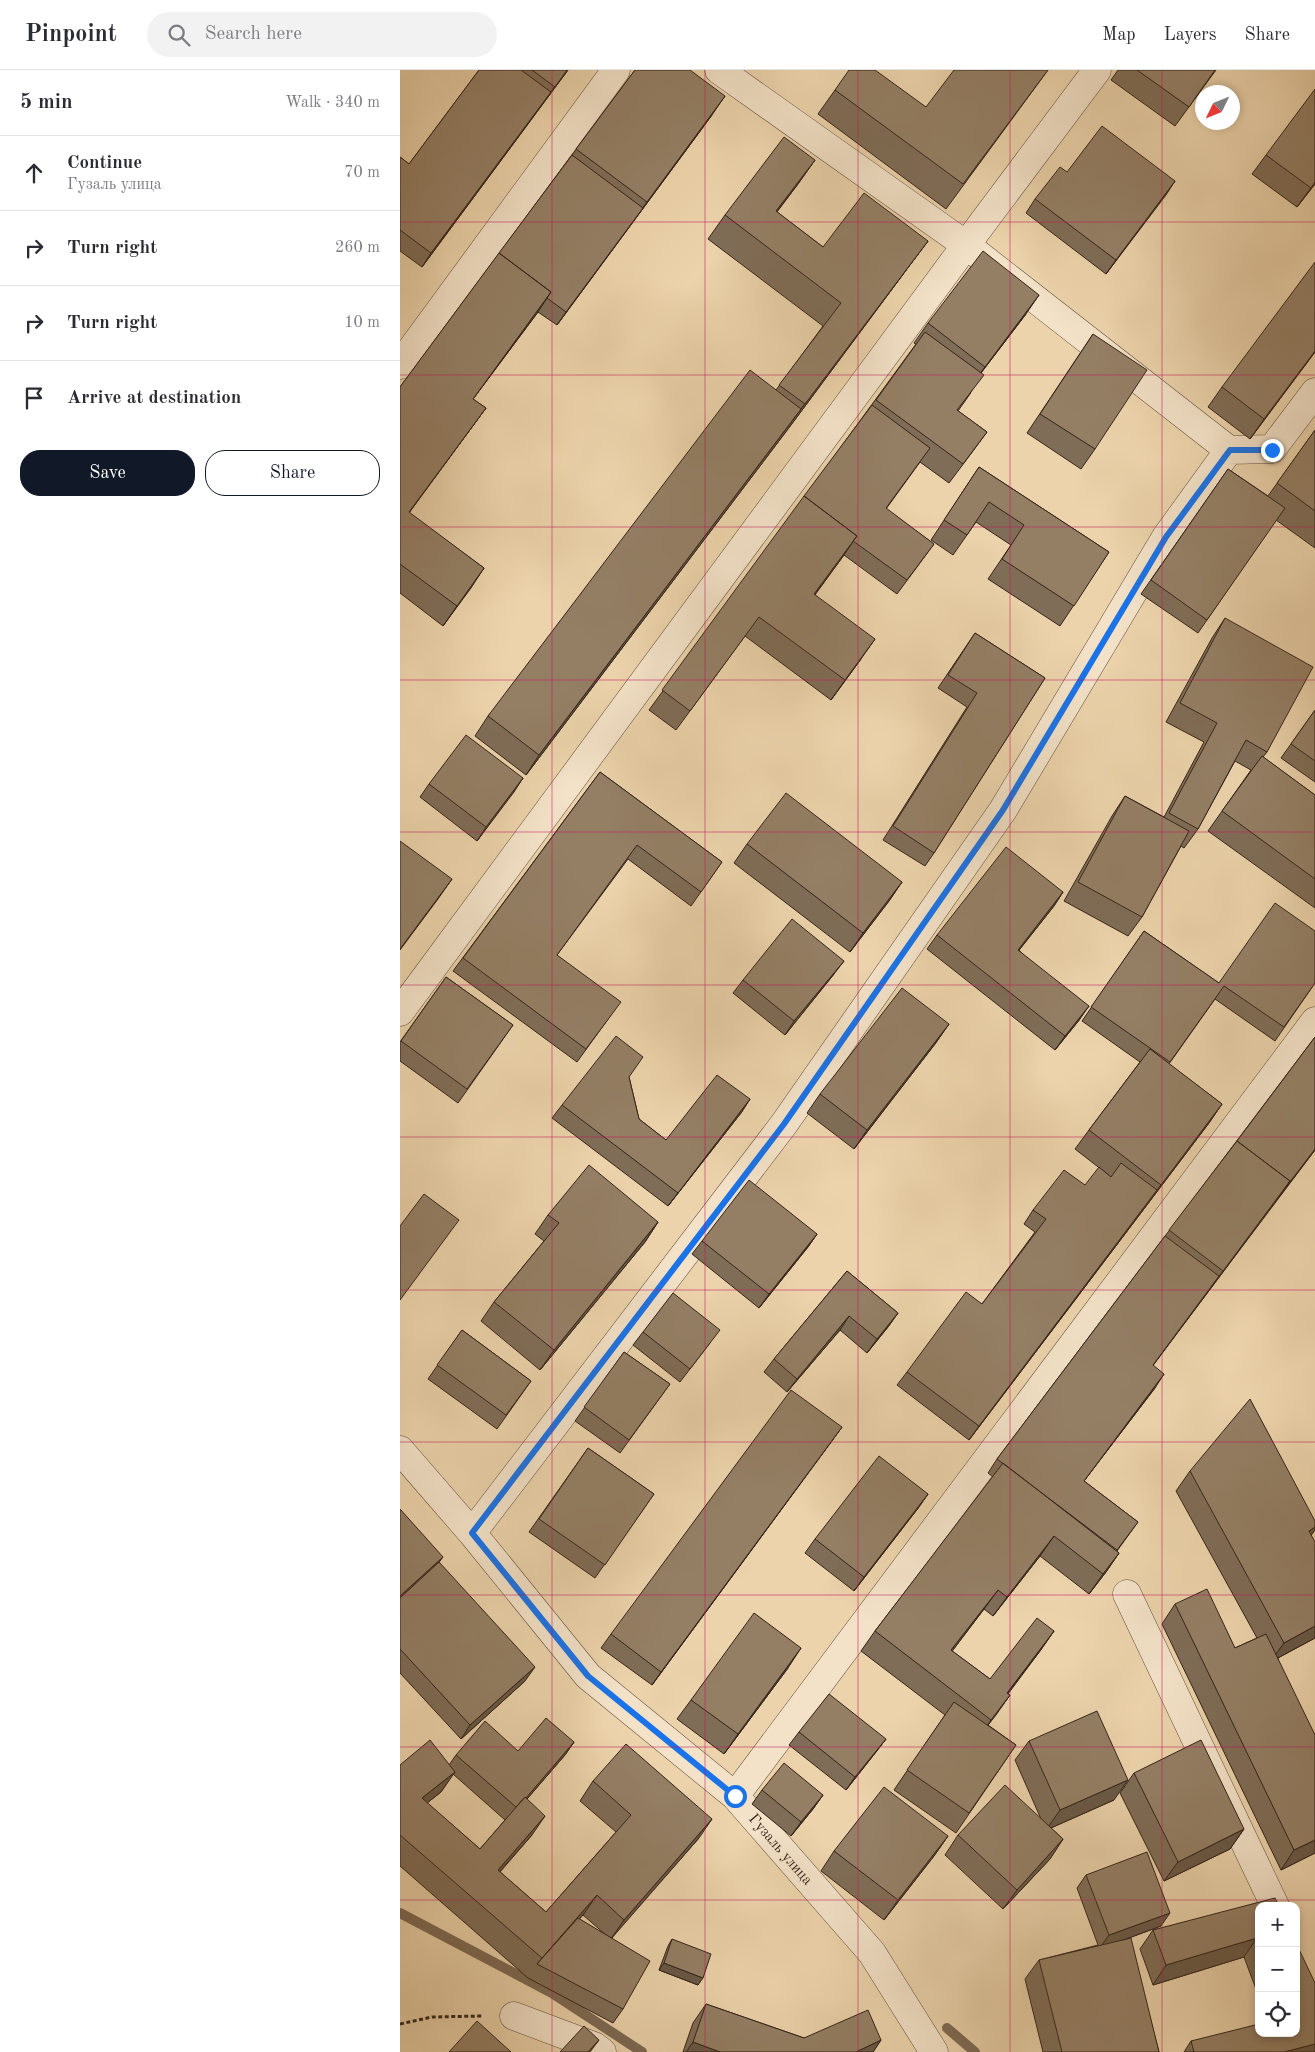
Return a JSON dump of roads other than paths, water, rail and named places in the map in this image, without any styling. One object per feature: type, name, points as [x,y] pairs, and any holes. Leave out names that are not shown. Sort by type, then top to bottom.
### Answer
[{"type":"street","points":[[400,365],[616,70]]},
{"type":"street","points":[[719,70],[966,246],[1230,450],[1272,450],[1315,392]]},
{"type":"street","points":[[400,1012],[1097,70]]},
{"type":"street","points":[[472,1533],[790,1116],[1003,810],[1166,537],[1230,450]]},
{"type":"street","points":[[735,1796],[1315,1021]]},
{"type":"street","name":"Гузаль улица","points":[[400,1450],[472,1533],[588,1676],[735,1796],[872,1954],[934,2052]]},
{"type":"street","points":[[1127,1594],[1273,1902]]},
{"type":"street","points":[[514,2016],[594,2046],[602,2052]]},
{"type":"waterway","points":[[400,1913],[552,1993],[642,2052]]},
{"type":"waterway","points":[[947,2028],[975,2052]]}]
